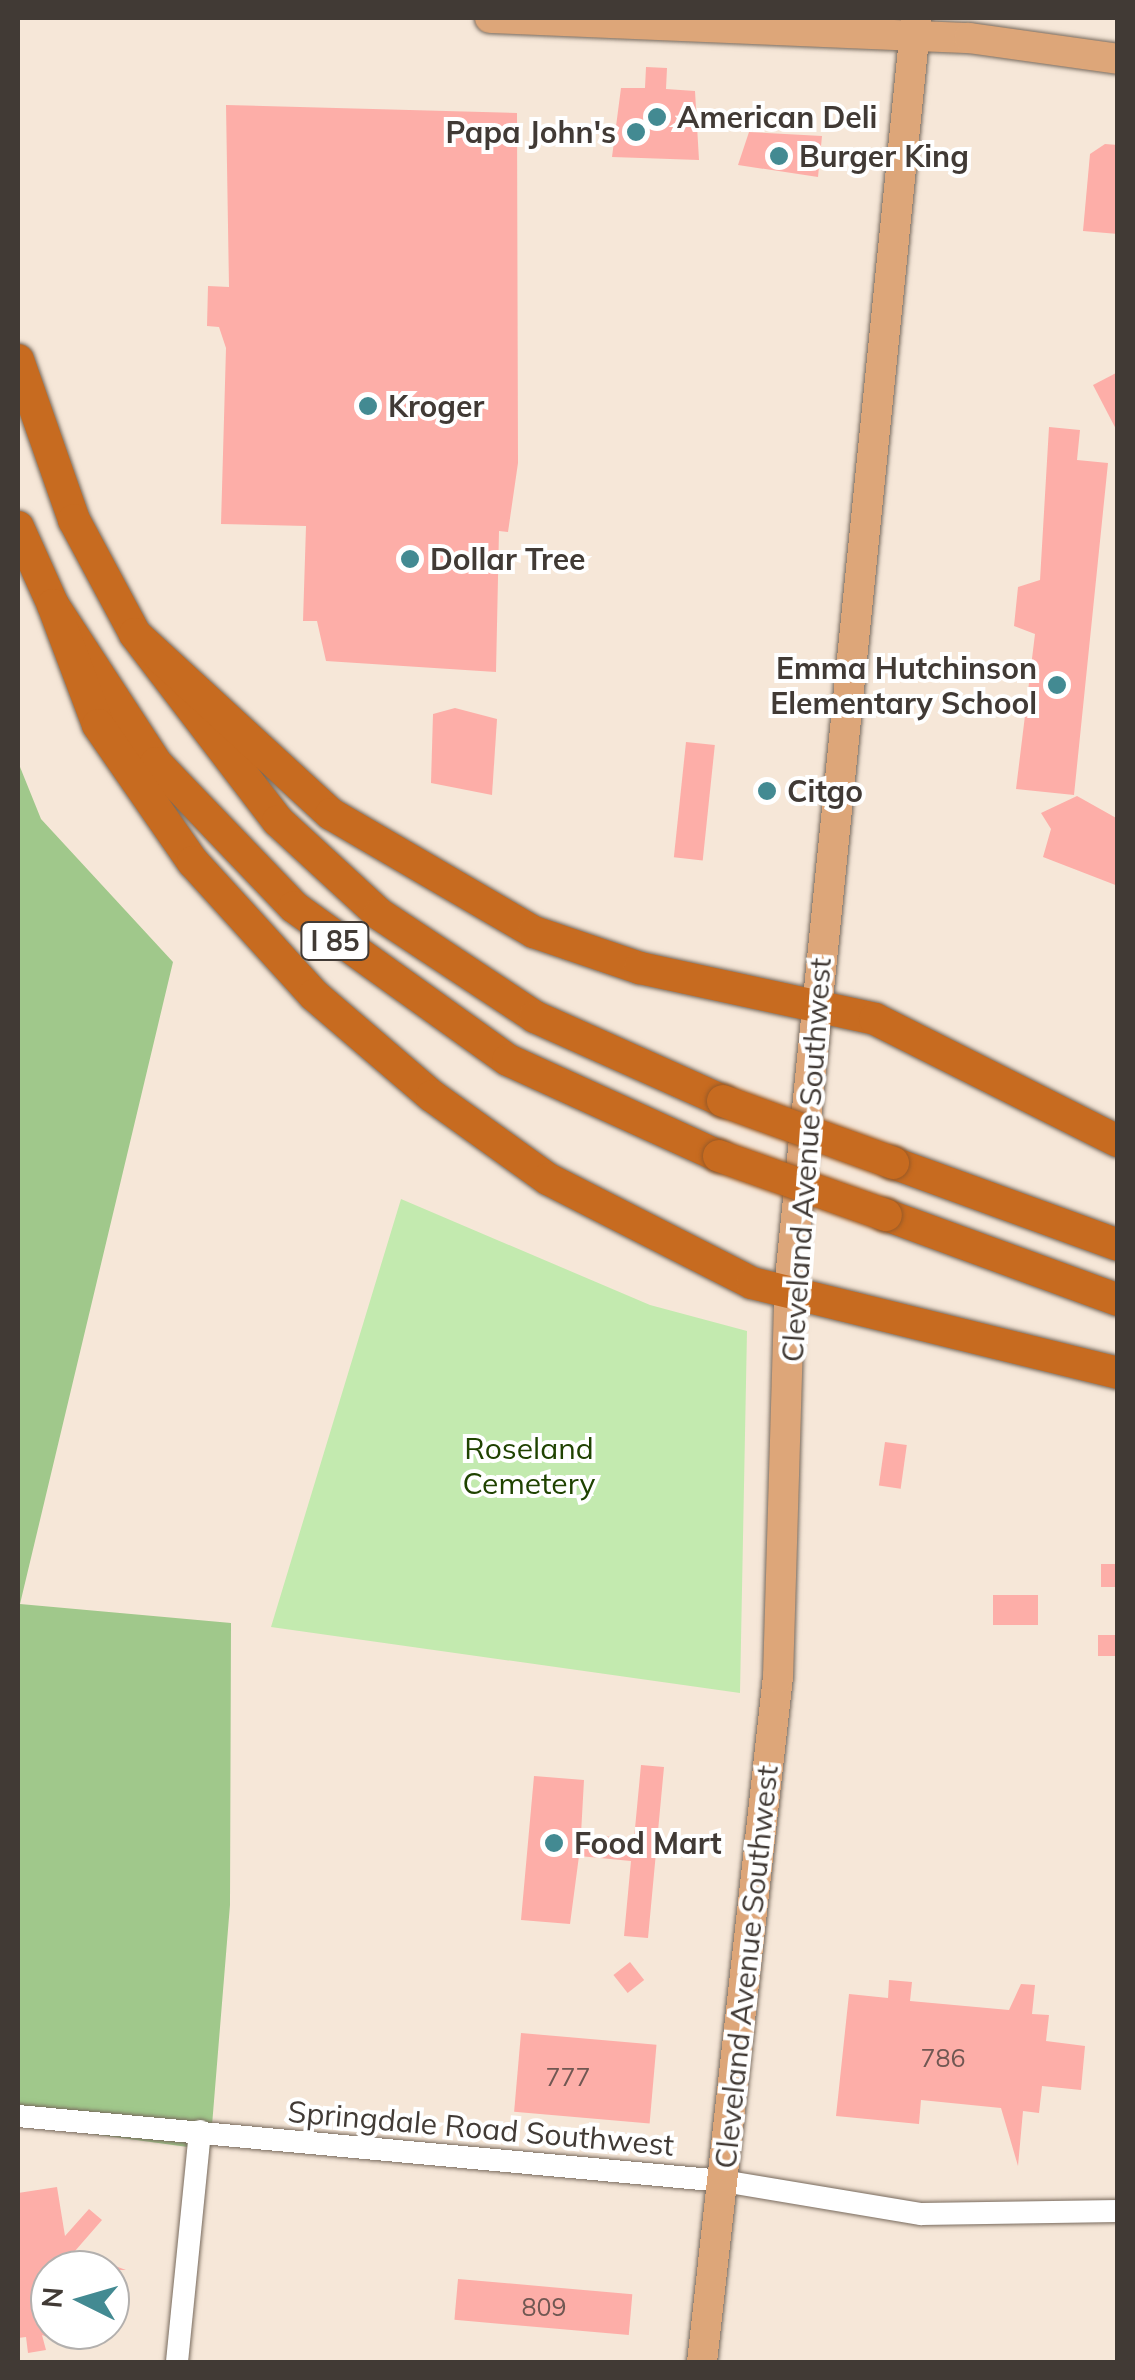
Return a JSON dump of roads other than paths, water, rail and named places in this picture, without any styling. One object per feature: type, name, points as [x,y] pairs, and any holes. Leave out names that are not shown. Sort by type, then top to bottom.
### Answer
[{"type":"highway","name":"I 85","points":[[18,360],[74,520],[135,634],[225,762],[379,914],[534,1017],[723,1101],[1118,1245]]},
{"type":"highway","name":"I 85","points":[[18,527],[52,605],[156,763],[307,918],[508,1060],[719,1156],[1118,1300]]},
{"type":"highway","points":[[52,605],[74,675],[131,777],[250,932],[314,994],[548,1179],[790,1298],[1118,1374]]},
{"type":"highway","points":[[135,634],[331,814],[497,913],[640,968],[817,1001],[875,1019],[1118,1141]]},
{"type":"main road","points":[[490,18],[915,26],[1118,59]]},
{"type":"main road","name":"Cleveland Avenue Southwest","points":[[702,2362],[778,1677],[790,1298],[915,26]]},
{"type":"street","name":"Springdale Road Southwest","points":[[18,2116],[722,2181],[922,2214],[1118,2211]]},
{"type":"street","points":[[177,2362],[200,2132]]},
{"type":"place","name":"American Deli","points":[[657,117]]},
{"type":"place","name":"Papa John's","points":[[636,132]]},
{"type":"place","name":"Burger King","points":[[779,156]]},
{"type":"place","name":"Kroger","points":[[368,406]]},
{"type":"place","name":"Dollar Tree","points":[[410,559]]},
{"type":"place","name":"Emma Hutchinson Elementary School","points":[[1057,685]]},
{"type":"place","name":"Citgo","points":[[767,791]]},
{"type":"place","name":"Food Mart","points":[[554,1843]]},
{"type":"park label","name":"Roseland Cemetery","points":[[529,1465]]}]
